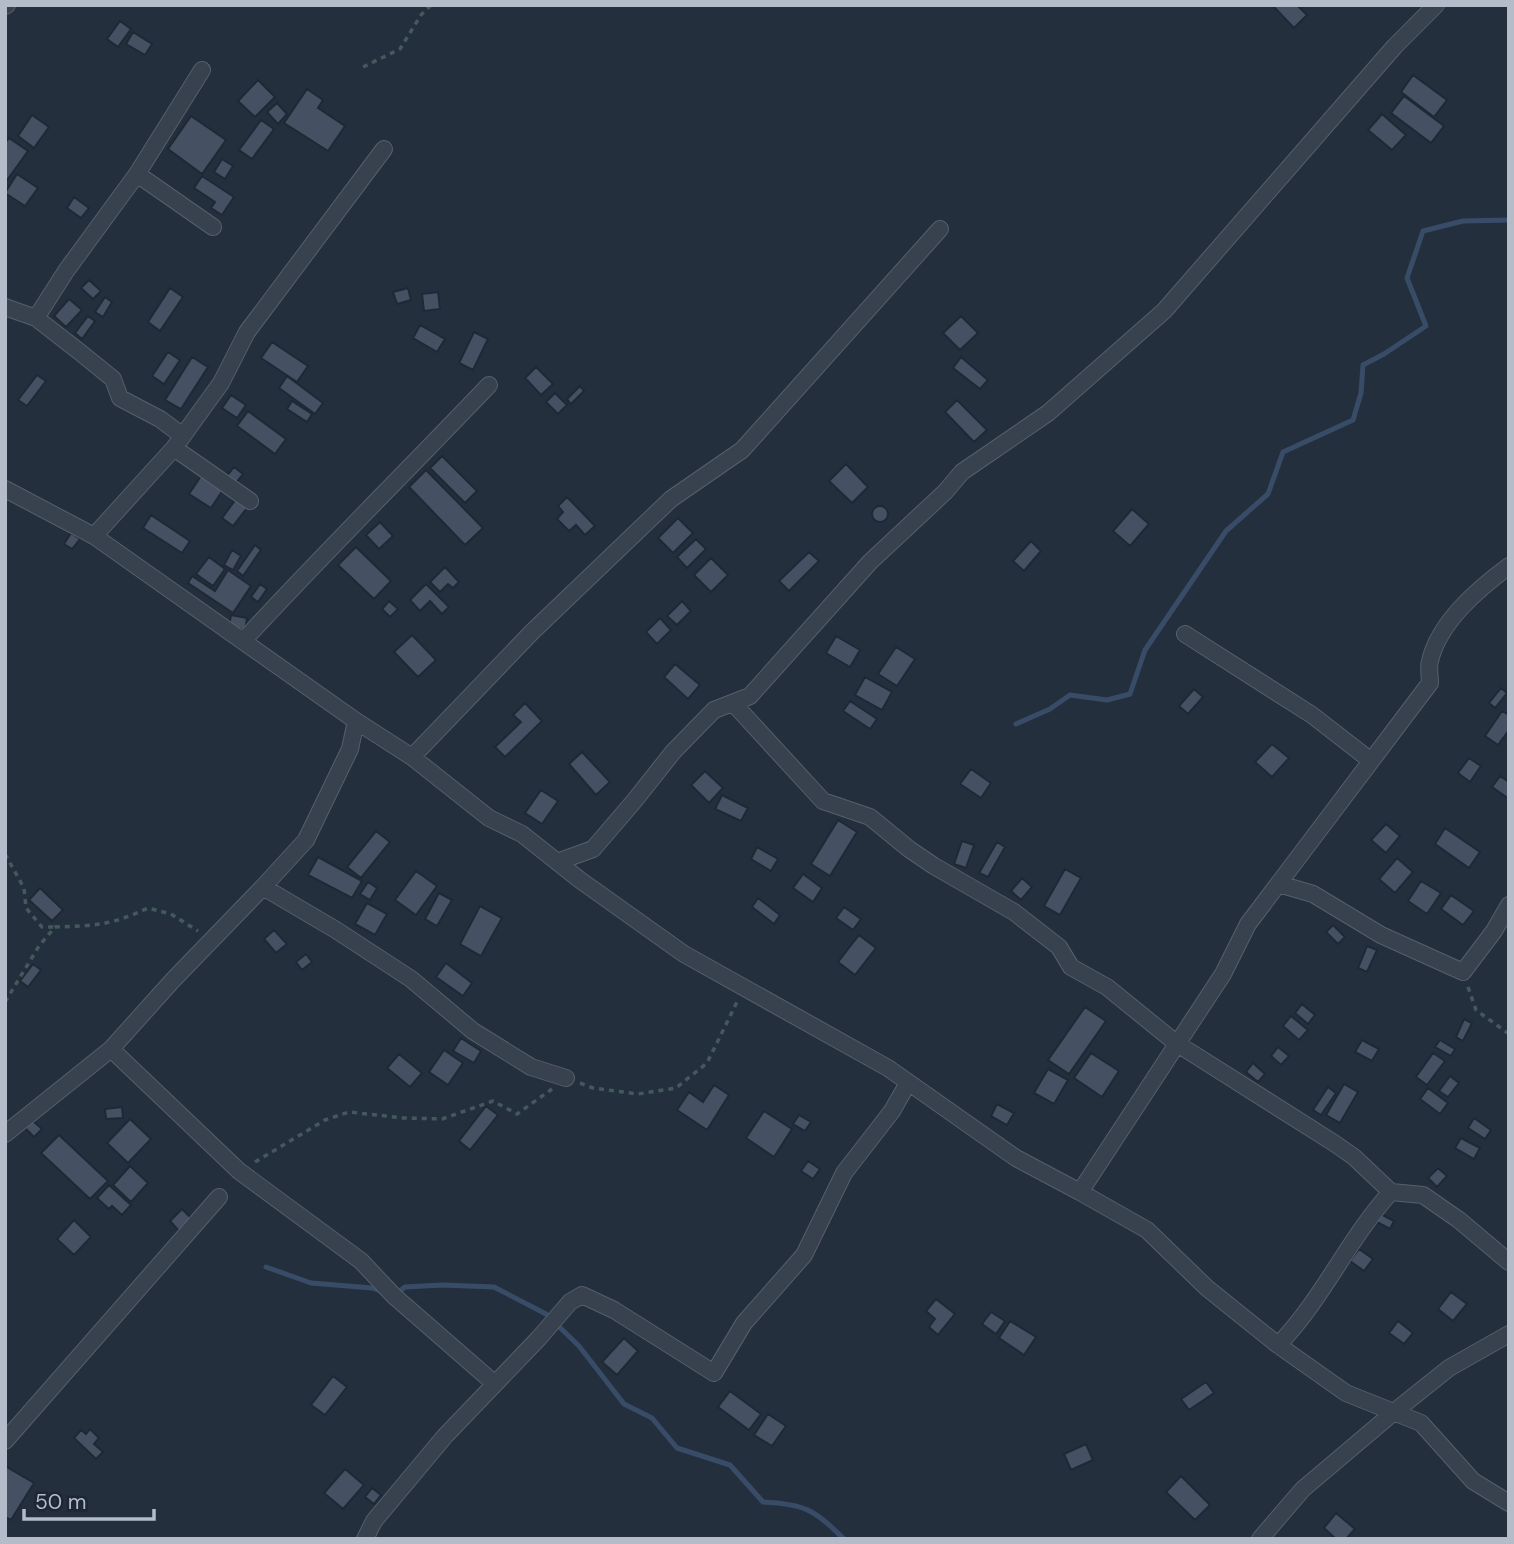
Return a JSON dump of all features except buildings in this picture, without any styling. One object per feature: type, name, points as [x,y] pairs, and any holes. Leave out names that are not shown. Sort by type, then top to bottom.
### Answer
[{"type":"street","points":[[557,862],[593,849],[673,751],[714,710],[750,696],[870,562],[945,492],[962,472],[1048,414],[1164,311],[1395,46],[1436,5]]},
{"type":"street","points":[[36,318],[66,271],[137,174],[202,70]]},
{"type":"street","points":[[94,536],[179,442],[221,383],[247,332],[384,149]]},
{"type":"street","points":[[137,174],[213,227]]},
{"type":"street","points":[[412,757],[532,632],[671,499],[742,450],[940,229]]},
{"type":"street","points":[[5,307],[36,318],[113,379],[120,398],[160,419],[179,442],[250,501]]},
{"type":"street","points":[[243,641],[328,549],[489,386]]},
{"type":"street","points":[[5,489],[94,536],[356,721],[412,757],[489,818],[522,834],[684,954],[888,1068],[1016,1158],[1147,1230],[1207,1288],[1278,1345],[1346,1393],[1421,1423],[1473,1480],[1509,1503]]},
{"type":"street","points":[[1080,1192],[1223,974],[1248,924],[1430,683],[1429,662],[1444,630],[1469,600],[1509,566]]},
{"type":"street","points":[[1185,634],[1312,715],[1370,761]]},
{"type":"street","points":[[733,703],[823,801],[870,817],[934,866],[1014,912],[1059,947],[1071,967],[1107,987],[1176,1043],[1334,1143],[1354,1157],[1391,1192],[1423,1195],[1459,1220],[1509,1262]]},
{"type":"street","points":[[5,1134],[111,1049],[306,840],[349,749],[356,721]]},
{"type":"street","points":[[1279,884],[1313,894],[1381,936],[1463,972],[1494,932],[1509,905]]},
{"type":"street","points":[[263,887],[411,979],[473,1031],[531,1067],[566,1079]]},
{"type":"street","points":[[111,1049],[239,1171],[360,1261],[394,1296],[495,1384]]},
{"type":"street","points":[[365,1539],[374,1521],[445,1436],[570,1302],[582,1294],[614,1310],[714,1373],[744,1322],[804,1255],[844,1173],[892,1111],[908,1083]]},
{"type":"street","points":[[1278,1345],[1330,1280],[1347,1248],[1370,1215],[1391,1192]]},
{"type":"street","points":[[5,1441],[219,1197]]},
{"type":"street","points":[[1260,1539],[1303,1489],[1394,1412],[1449,1368],[1509,1334]]},
{"type":"path","points":[[363,67],[400,49],[421,15],[431,5]]},
{"type":"path","points":[[5,854],[24,888],[26,908],[42,927],[89,926],[120,921],[148,908],[171,914],[200,932],[215,937]]},
{"type":"path","points":[[5,1002],[39,946],[55,926]]},
{"type":"path","points":[[1463,972],[1476,1010],[1509,1034]]},
{"type":"path","points":[[239,1171],[324,1120],[349,1111],[404,1118],[442,1119],[493,1101],[517,1114],[566,1079],[593,1088],[638,1094],[676,1088],[707,1063],[744,988]]},
{"type":"waterway","points":[[1016,724],[1050,709],[1070,695],[1107,700],[1130,694],[1145,650],[1226,531],[1268,494],[1283,452],[1353,420],[1361,393],[1363,365],[1426,326],[1407,278],[1423,231],[1463,221],[1509,220]]},
{"type":"waterway","points":[[266,1267],[311,1283],[381,1291]]},
{"type":"waterway","points":[[396,1294],[405,1287],[494,1287],[546,1314],[579,1346],[624,1404],[652,1418],[677,1448],[730,1465],[763,1502],[808,1510],[844,1539]]}]
